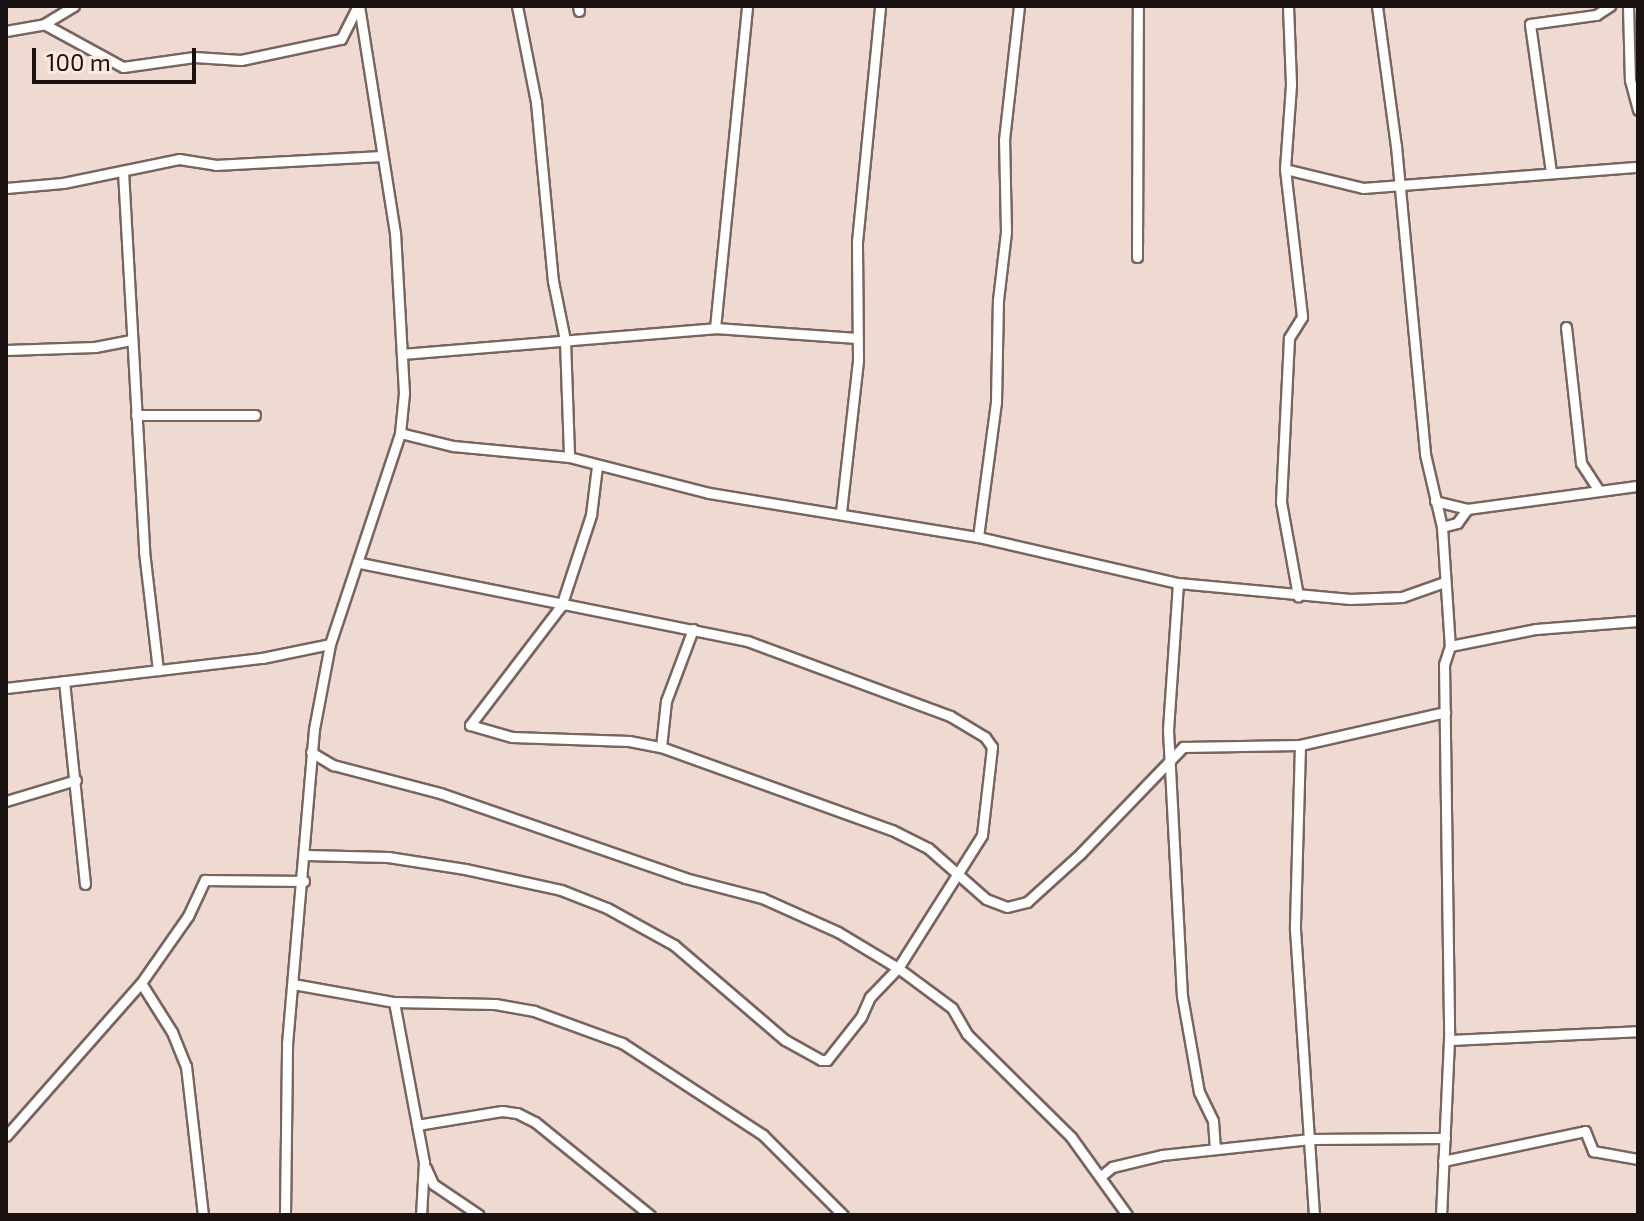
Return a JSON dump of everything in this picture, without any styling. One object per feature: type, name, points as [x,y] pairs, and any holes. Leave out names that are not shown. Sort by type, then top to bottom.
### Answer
[{"type":"street","points":[[6,31],[44,24],[74,6]]},
{"type":"street","points":[[44,24],[123,67],[194,57],[241,60],[341,39],[359,6]]},
{"type":"street","points":[[285,1215],[293,984],[304,881],[311,752],[330,644],[361,563],[400,433],[402,354],[395,233],[359,6]]},
{"type":"street","points":[[517,6],[536,102],[553,281],[565,340],[569,457]]},
{"type":"street","points":[[715,328],[747,6]]},
{"type":"street","points":[[841,512],[857,338],[857,242],[880,6]]},
{"type":"street","points":[[978,537],[996,402],[998,300],[1006,232],[1004,140],[1019,6]]},
{"type":"street","points":[[1137,257],[1138,6]]},
{"type":"street","points":[[1288,6],[1291,85],[1285,169],[1302,317],[1289,338],[1281,502],[1298,596]]},
{"type":"street","points":[[1377,6],[1399,186],[1425,454],[1442,527],[1442,583],[1450,646],[1444,664],[1449,1040],[1441,1215]]},
{"type":"street","points":[[1551,172],[1530,24],[1596,15],[1610,6]]},
{"type":"street","points":[[1628,6],[1629,58],[1638,110]]},
{"type":"street","points":[[1629,58],[1638,50]]},
{"type":"street","points":[[6,188],[195,158],[215,165],[382,156]]},
{"type":"street","points":[[1285,169],[1363,188],[1638,167]]},
{"type":"street","points":[[123,171],[136,415],[158,670]]},
{"type":"street","points":[[1566,327],[1581,463],[1597,488]]},
{"type":"street","points":[[402,354],[715,328],[857,338]]},
{"type":"street","points":[[6,350],[95,347],[132,340]]},
{"type":"street","points":[[136,415],[255,415]]},
{"type":"street","points":[[400,433],[453,446],[569,457],[709,493],[841,512],[978,537],[1178,583],[1298,596],[1402,597],[1442,583]]},
{"type":"street","points":[[597,466],[591,515],[561,606],[470,725],[512,737],[629,741],[661,747],[892,830],[928,848],[986,899],[1007,907],[1027,902],[1121,814],[1170,757],[1193,746],[1300,745],[1445,712]]},
{"type":"street","points":[[1435,501],[1467,509],[1597,488],[1638,486]]},
{"type":"street","points":[[1442,527],[1457,523],[1467,509]]},
{"type":"street","points":[[306,855],[437,864],[561,890],[607,908],[674,945],[785,1040],[821,1060],[835,1051],[870,997],[898,968],[982,835],[992,760],[985,737],[950,716],[828,667],[693,629],[561,606],[361,563]]},
{"type":"street","points":[[1178,583],[1170,757],[1182,996],[1199,1092],[1213,1121],[1215,1149]]},
{"type":"street","points":[[1450,646],[1536,629],[1638,621]]},
{"type":"street","points":[[661,747],[666,701],[693,629]]},
{"type":"street","points":[[6,688],[158,670],[330,644]]},
{"type":"street","points":[[64,681],[85,884]]},
{"type":"street","points":[[1300,745],[1295,929],[1314,1215]]},
{"type":"street","points":[[311,752],[333,765],[440,793],[685,878],[762,898],[838,932],[898,968],[952,1008],[967,1034],[1028,1091],[1101,1176],[1127,1215]]},
{"type":"street","points":[[6,801],[76,780]]},
{"type":"street","points":[[6,1136],[141,983],[188,916],[205,880],[304,881]]},
{"type":"street","points":[[141,983],[167,1022],[186,1066],[203,1215]]},
{"type":"street","points":[[293,984],[394,1002],[495,1004],[534,1011],[622,1043],[763,1135],[843,1215]]},
{"type":"street","points":[[394,1002],[424,1162],[433,1184],[479,1215]]},
{"type":"street","points":[[1449,1040],[1638,1031]]},
{"type":"street","points":[[417,1125],[502,1111],[517,1113],[535,1122],[648,1215]]},
{"type":"street","points":[[1443,1161],[1585,1131],[1593,1151],[1638,1159]]},
{"type":"street","points":[[1101,1176],[1112,1167],[1134,1161],[1215,1149],[1310,1139],[1445,1138]]},
{"type":"street","points":[[421,1215],[424,1162]]}]
